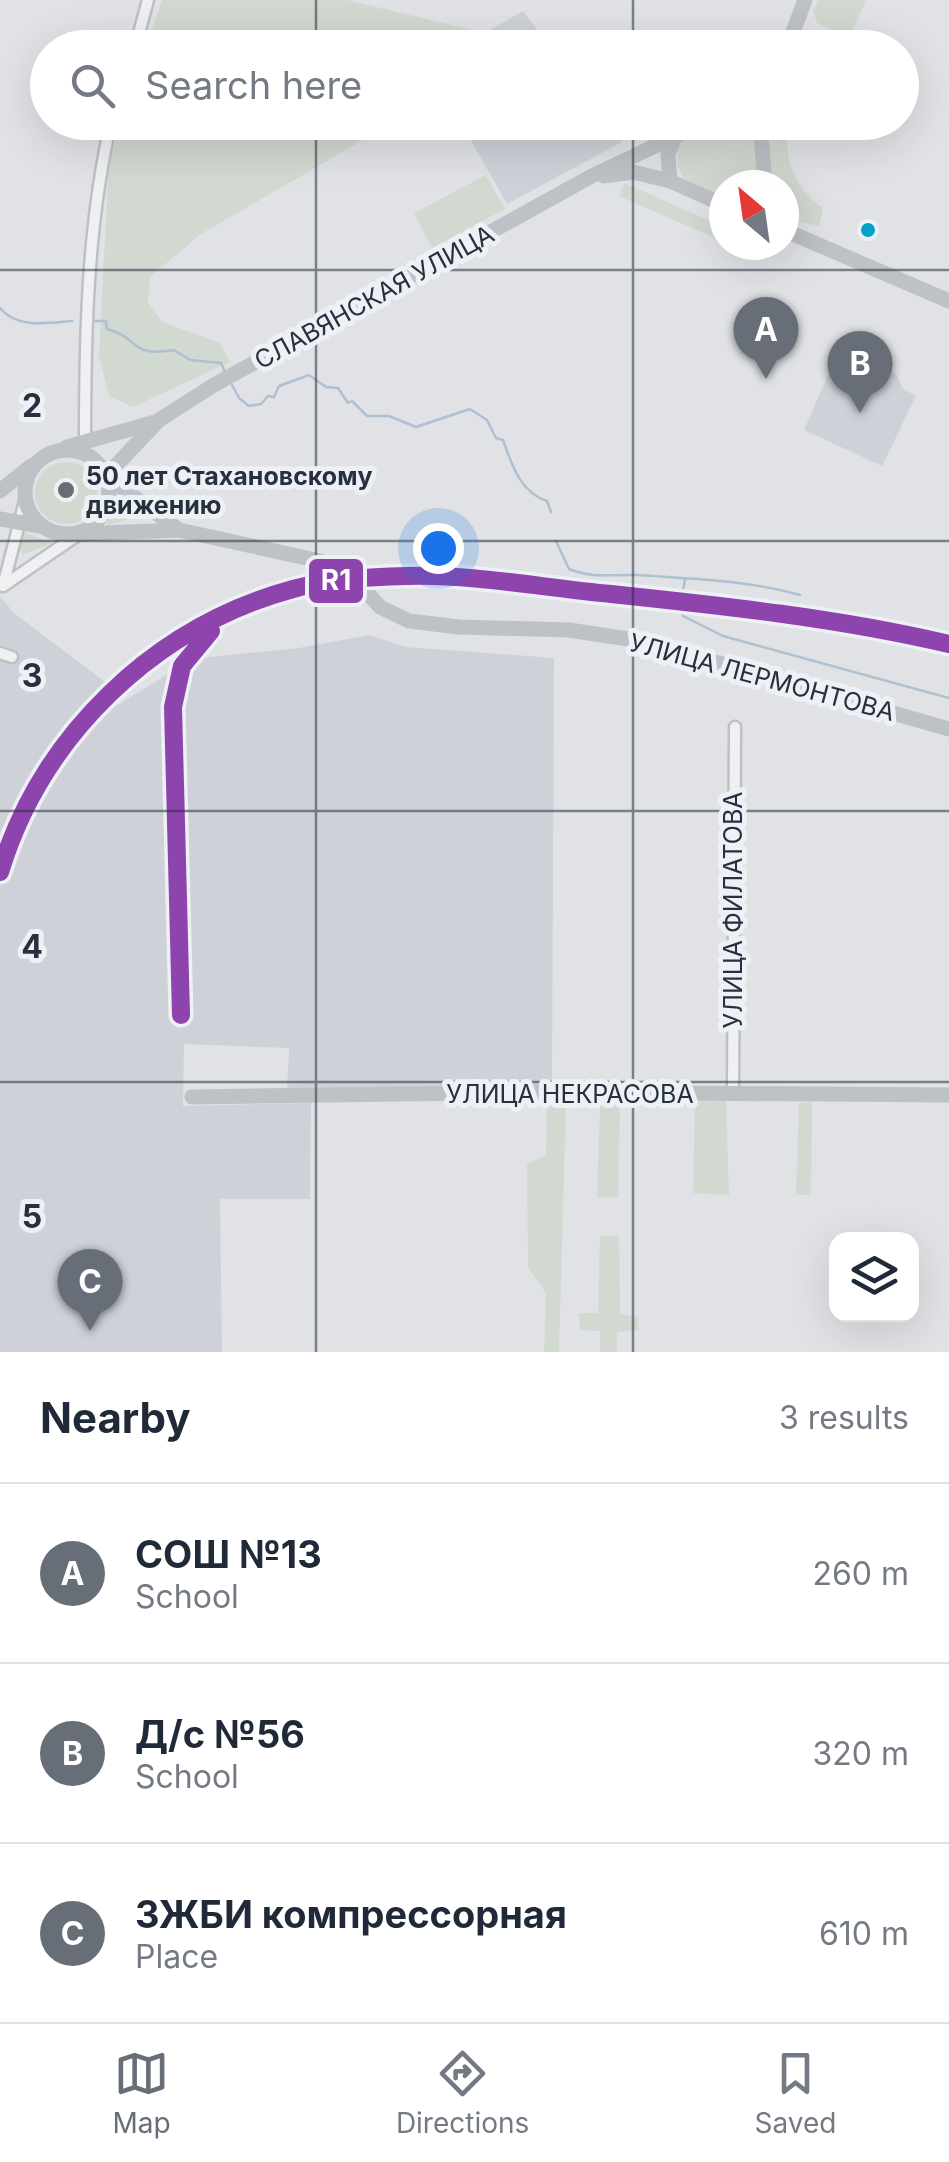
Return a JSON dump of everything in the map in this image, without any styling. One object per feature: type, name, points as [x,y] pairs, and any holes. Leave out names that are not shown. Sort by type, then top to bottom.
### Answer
[{"type":"main road","points":[[794,30],[805,0]]},
{"type":"main road","points":[[670,181],[668,154],[674,140]]},
{"type":"main road","name":"СЛАВЯНСКАЯ УЛИЦА","points":[[106,476],[159,420],[214,385],[590,178],[674,140]]},
{"type":"main road","points":[[761,140],[764,170]]},
{"type":"main road","points":[[590,178],[633,172],[670,181],[709,198]]},
{"type":"main road","points":[[799,233],[949,301]]},
{"type":"main road","name":"СЛАВЯНСКАЯ УЛИЦА","points":[[54,452],[159,420]]},
{"type":"main road","points":[[0,491],[54,452],[84,453],[96,461],[106,476],[178,530]]},
{"type":"main road","points":[[38,460],[25,484],[25,501],[42,526]]},
{"type":"main road","points":[[79,534],[104,512],[109,492],[106,476]]},
{"type":"main road","points":[[0,519],[42,526],[61,534],[178,530]]},
{"type":"main road","name":"УЛИЦА ЛЕРМОНТОВА","points":[[178,530],[337,568],[355,579],[380,607],[410,621],[459,627],[568,630],[642,641],[949,729]]},
{"type":"main road","name":"УЛИЦА НЕКРАСОВА","points":[[192,1097],[543,1092],[949,1095]]},
{"type":"street","points":[[140,30],[148,0]]},
{"type":"street","points":[[85,441],[85,349],[101,166],[107,140]]},
{"type":"street","points":[[25,501],[3,586],[79,534]]},
{"type":"street","name":"УЛИЦА ФИЛАТОВА","points":[[733,1093],[734,726]]},
{"type":"shaded area","points":[[162,0],[347,0],[473,30],[152,30]]},
{"type":"shaded area","points":[[818,0],[866,0],[853,30],[832,30],[817,23],[813,11]]},
{"type":"shaded area","points":[[523,11],[537,30],[490,30]]},
{"type":"shaded area","points":[[116,140],[363,140],[201,234],[150,277],[148,303],[162,322],[220,343],[230,362],[133,407],[109,396],[99,356],[109,163]]},
{"type":"shaded area","points":[[471,140],[622,142],[507,204]]},
{"type":"shaded area","points":[[681,140],[755,140],[758,170],[709,170],[709,191],[686,179],[677,155]]},
{"type":"shaded area","points":[[765,140],[787,140],[792,170],[772,170]]},
{"type":"shaded area","points":[[486,175],[505,209],[432,248],[414,213]]},
{"type":"shaded area","points":[[624,183],[709,220],[709,235],[619,196]]},
{"type":"shaded area","points":[[799,183],[823,208],[819,226],[800,222]]},
{"type":"shaded area","points":[[841,345],[896,374],[903,389],[916,396],[882,466],[804,430]]},
{"type":"shaded area","points":[[66,462],[88,471],[97,493],[88,515],[66,524],[44,515],[35,493],[44,471]]},
{"type":"shaded area","points":[[118,495],[135,517],[106,526]]},
{"type":"shaded area","points":[[25,533],[52,543],[22,555],[20,545]]},
{"type":"shaded area","points":[[0,596],[14,613],[108,684],[118,705],[176,669],[189,669],[199,658],[299,648],[369,635],[406,647],[554,658],[552,1088],[287,1091],[289,1048],[184,1044],[183,1106],[311,1103],[310,1199],[220,1199],[222,1352],[0,1352]]},
{"type":"shaded area","points":[[547,1099],[566,1099],[559,1352],[544,1352],[546,1293],[528,1268],[527,1164],[546,1155]]},
{"type":"shaded area","points":[[695,1101],[726,1101],[729,1195],[693,1193]]},
{"type":"shaded area","points":[[812,1102],[811,1195],[796,1195],[799,1103]]},
{"type":"shaded area","points":[[600,1106],[620,1106],[618,1198],[597,1197]]},
{"type":"shaded area","points":[[600,1236],[619,1236],[620,1314],[638,1317],[638,1330],[617,1332],[617,1352],[600,1352],[600,1331],[580,1330],[579,1313],[598,1313]]},
{"type":"waterway","points":[[0,308],[24,322],[72,321]]},
{"type":"waterway","points":[[95,321],[106,321],[107,329],[142,349],[174,350],[190,360],[221,363],[224,370]]},
{"type":"waterway","points":[[232,385],[249,406],[274,397],[279,386],[309,375],[326,387],[338,388],[348,403],[352,401],[367,416],[389,416],[416,427],[470,409],[487,420],[496,438],[503,440],[518,477],[530,491],[547,501],[551,512]]},
{"type":"waterway","points":[[556,541],[569,569],[587,574],[720,581],[800,595]]},
{"type":"waterway","points":[[683,592],[685,579]]},
{"type":"waterway","points":[[681,608],[683,616],[723,636],[949,698]]},
{"type":"transit line","name":"R1","points":[[0,872],[19,822],[44,775],[110,693],[150,659],[194,630],[242,606],[293,589],[393,576],[483,579],[781,614],[949,644]]},
{"type":"transit line","name":"R1","points":[[181,1015],[173,707],[182,666],[211,631]]},
{"type":"place","name":"СОШ №13","points":[[766,379]]},
{"type":"place","name":"Д/с №56","points":[[860,413]]},
{"type":"place","name":"50 лет Стахановскому движению","points":[[66,490]]},
{"type":"place","name":"ЗЖБИ компрессорная","points":[[90,1331]]}]
